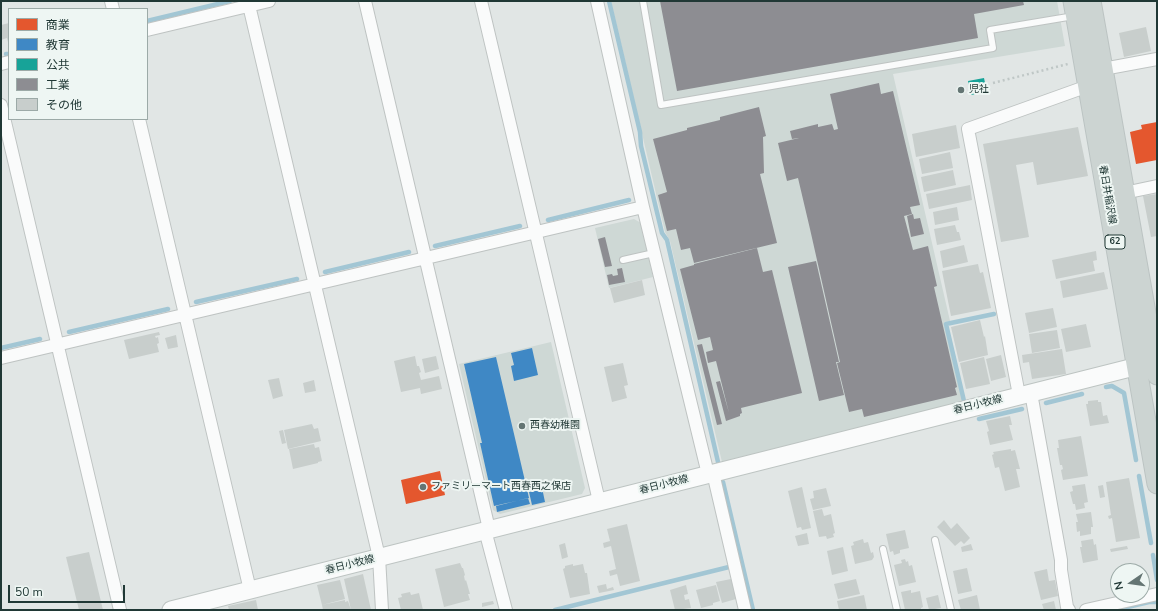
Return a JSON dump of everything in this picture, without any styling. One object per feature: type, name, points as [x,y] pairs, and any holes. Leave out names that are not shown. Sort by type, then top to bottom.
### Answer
[{"type":"main road","name":"春日井稲沢線","points":[[1091,1],[1156,366]]},
{"type":"main road","name":"春日井稲沢線","points":[[1074,8],[1157,484]]},
{"type":"main road","name":"春日小牧線","points":[[171,610],[1136,366],[1156,366]]},
{"type":"street","points":[[148,30],[249,3],[269,1]]},
{"type":"street","points":[[364,1],[506,610]]},
{"type":"street","points":[[481,1],[600,501]]},
{"type":"street","points":[[597,1],[654,253],[745,610]]},
{"type":"street","points":[[249,3],[379,557],[382,610]]},
{"type":"street","points":[[1103,69],[1157,59]]},
{"type":"street","points":[[1069,610],[1061,570],[1061,560],[968,129],[1088,86]]},
{"type":"street","points":[[1,105],[120,610]]},
{"type":"street","points":[[139,120],[250,590]]},
{"type":"street","points":[[1124,193],[1157,186]]},
{"type":"street","points":[[1,358],[643,207]]},
{"type":"street","points":[[1086,610],[1157,594]]},
{"type":"lane","points":[[643,1],[661,105],[993,48],[990,30],[1074,8]]},
{"type":"lane","points":[[623,260],[654,253]]},
{"type":"lane","points":[[935,540],[951,610]]},
{"type":"lane","points":[[883,549],[897,610]]},
{"type":"path","points":[[992,83],[1071,63]]},
{"type":"shaded area","points":[[611,1],[1057,1],[1065,46],[893,74],[950,321],[944,322],[963,402],[722,462],[670,241],[665,232]]},
{"type":"shaded area","points":[[634,219],[641,223],[653,277],[609,288],[595,228]]},
{"type":"shaded area","name":"西春幼稚園","points":[[551,342],[585,488],[582,494],[500,514],[493,510],[459,364]]},
{"type":"building: 商業","points":[[1157,122],[1157,160],[1136,164],[1130,132],[1142,129],[1141,125]]},
{"type":"building: 商業","name":"ファミリーマート西春西之保店","points":[[440,471],[445,495],[406,504],[401,480]]},
{"type":"building: 教育","points":[[532,348],[538,375],[514,381],[511,366],[514,365],[511,353]]},
{"type":"building: 教育","points":[[496,357],[529,498],[494,506],[480,443],[482,443],[464,364]]},
{"type":"building: 教育","points":[[541,483],[545,502],[532,505],[529,492],[533,491],[532,486]]},
{"type":"building: 教育","points":[[528,498],[530,504],[497,512],[496,506]]},
{"type":"building: 公共","points":[[984,78],[987,92],[971,95],[968,81]]},
{"type":"building: 工業","points":[[660,1],[1023,1],[1024,5],[974,14],[978,38],[677,91]]},
{"type":"building: 工業","points":[[879,83],[881,94],[893,91],[920,205],[910,207],[912,214],[904,216],[913,250],[928,246],[937,286],[934,287],[957,387],[955,388],[957,395],[864,417],[862,409],[849,412],[837,363],[840,362],[798,178],[787,181],[778,143],[799,138],[792,139],[790,131],[818,124],[818,127],[832,124],[834,130],[838,129],[830,94]]},
{"type":"building: 工業","points":[[759,107],[766,136],[763,137],[764,173],[760,174],[777,243],[694,263],[690,248],[681,250],[676,229],[667,231],[658,195],[667,192],[653,139],[687,130],[687,128],[720,120],[720,117]]},
{"type":"building: 工業","points":[[913,214],[914,219],[920,218],[924,234],[911,237],[907,216]]},
{"type":"building: 工業","points":[[605,237],[612,266],[605,267],[598,239]]},
{"type":"building: 工業","points":[[757,248],[763,272],[772,270],[802,393],[741,408],[742,413],[740,416],[726,421],[716,382],[720,381],[729,413],[716,361],[708,363],[706,352],[713,350],[710,337],[698,340],[680,269]]},
{"type":"building: 工業","points":[[816,261],[839,362],[836,362],[844,395],[819,401],[788,267]]},
{"type":"building: 工業","points":[[622,268],[625,282],[609,285],[607,275],[618,275],[617,269]]},
{"type":"building: 工業","points":[[702,344],[722,424],[717,425],[697,345]]},
{"type":"building: その他","points":[[8,23],[8,42],[7,38],[1,40],[1,25]]},
{"type":"building: その他","points":[[1146,27],[1151,51],[1124,57],[1119,33]]},
{"type":"building: その他","points":[[956,125],[960,148],[916,157],[912,134]]},
{"type":"building: その他","points":[[1078,127],[1088,176],[1037,185],[1033,162],[1016,165],[1029,237],[1001,242],[983,144]]},
{"type":"building: その他","points":[[950,152],[953,168],[922,174],[919,159]]},
{"type":"building: その他","points":[[953,170],[956,185],[924,192],[921,177]]},
{"type":"building: その他","points":[[970,185],[972,200],[929,209],[926,194]]},
{"type":"building: その他","points":[[1157,194],[1157,236],[1151,237],[1143,196]]},
{"type":"building: その他","points":[[957,207],[959,220],[935,225],[933,212]]},
{"type":"building: その他","points":[[955,225],[961,240],[937,245],[934,229]]},
{"type":"building: その他","points":[[964,245],[968,262],[943,268],[940,251]]},
{"type":"building: その他","points":[[1096,251],[1097,260],[1093,261],[1095,271],[1056,279],[1052,260]]},
{"type":"building: その他","points":[[978,264],[980,273],[983,272],[991,308],[951,316],[942,271]]},
{"type":"building: その他","points":[[1104,272],[1108,289],[1063,298],[1060,281]]},
{"type":"building: その他","points":[[642,280],[645,295],[614,303],[610,288]]},
{"type":"building: その他","points":[[1053,308],[1057,327],[1029,333],[1025,313]]},
{"type":"building: その他","points":[[980,320],[984,337],[985,336],[988,355],[959,362],[951,327]]},
{"type":"building: その他","points":[[1086,324],[1091,347],[1066,352],[1061,329]]},
{"type":"building: その他","points":[[1057,330],[1060,348],[1032,353],[1029,334]]},
{"type":"building: その他","points":[[159,332],[160,335],[155,336],[156,338],[158,337],[159,343],[157,344],[159,352],[129,359],[124,340]]},
{"type":"building: その他","points":[[176,335],[178,347],[168,349],[165,338]]},
{"type":"building: その他","points":[[1062,349],[1066,374],[1032,379],[1029,362],[1023,363],[1022,355]]},
{"type":"building: その他","points":[[1001,355],[1006,377],[991,381],[986,359]]},
{"type":"building: その他","points":[[415,356],[417,366],[419,366],[421,372],[419,373],[421,380],[439,376],[442,389],[421,394],[420,388],[401,392],[394,361]]},
{"type":"building: その他","points":[[436,356],[439,369],[425,373],[422,359]]},
{"type":"building: その他","points":[[984,357],[990,384],[966,389],[960,363]]},
{"type":"building: その他","points":[[623,363],[628,385],[624,386],[627,398],[612,402],[604,367]]},
{"type":"building: その他","points":[[279,378],[283,396],[273,399],[268,380]]},
{"type":"building: その他","points":[[314,380],[316,391],[305,393],[303,383]]},
{"type":"building: その他","points":[[1098,400],[1098,402],[1101,402],[1103,416],[1107,415],[1109,423],[1090,426],[1086,404],[1088,404],[1088,401]]},
{"type":"building: その他","points":[[1010,416],[1012,425],[1009,425],[1013,440],[990,445],[987,432],[989,431],[986,421]]},
{"type":"building: その他","points":[[312,424],[314,429],[318,428],[321,441],[288,449],[284,430]]},
{"type":"building: その他","points":[[283,430],[286,443],[282,444],[279,431]]},
{"type":"building: その他","points":[[1081,436],[1088,476],[1063,480],[1061,470],[1063,469],[1062,465],[1060,465],[1057,448],[1059,448],[1058,440]]},
{"type":"building: その他","points":[[314,444],[315,448],[319,447],[322,461],[293,469],[289,449]]},
{"type":"building: その他","points":[[1011,449],[1011,451],[1015,450],[1020,469],[1016,469],[1020,487],[1005,491],[999,467],[995,468],[992,455],[994,454],[993,452]]},
{"type":"building: その他","points":[[1129,478],[1140,538],[1116,542],[1112,518],[1109,519],[1108,516],[1111,515],[1106,482]]},
{"type":"building: その他","points":[[1085,484],[1088,502],[1084,503],[1085,508],[1076,510],[1070,492],[1073,491],[1072,486]]},
{"type":"building: その他","points":[[1103,485],[1105,497],[1100,498],[1098,486]]},
{"type":"building: その他","points":[[802,487],[811,528],[802,530],[801,527],[797,528],[788,491]]},
{"type":"building: その他","points":[[826,488],[831,506],[813,510],[810,499],[814,498],[813,491]]},
{"type":"building: その他","points":[[822,509],[824,516],[831,514],[835,533],[833,534],[834,537],[827,539],[826,536],[819,537],[813,511]]},
{"type":"building: その他","points":[[1091,512],[1093,527],[1091,527],[1091,534],[1080,536],[1080,531],[1077,532],[1076,522],[1078,522],[1076,514]]},
{"type":"building: その他","points":[[944,520],[951,529],[957,523],[970,538],[964,544],[961,541],[955,546],[937,527]]},
{"type":"building: その他","points":[[627,524],[640,581],[620,586],[617,574],[610,576],[609,571],[616,569],[611,546],[604,548],[603,543],[610,541],[607,529]]},
{"type":"building: その他","points":[[905,530],[909,548],[900,550],[900,553],[894,555],[893,551],[890,552],[886,534]]},
{"type":"building: その他","points":[[807,533],[809,544],[798,546],[795,536]]},
{"type":"building: その他","points":[[863,539],[864,543],[868,542],[871,553],[873,552],[874,557],[872,560],[855,564],[851,546],[854,545],[853,542]]},
{"type":"building: その他","points":[[1093,539],[1094,545],[1096,544],[1098,560],[1083,563],[1080,547],[1082,547],[1081,541]]},
{"type":"building: その他","points":[[565,543],[568,557],[562,559],[559,545]]},
{"type":"building: その他","points":[[971,544],[973,550],[962,552],[961,547]]},
{"type":"building: その他","points":[[1127,546],[1128,549],[1111,552],[1110,549]]},
{"type":"building: その他","points":[[843,547],[848,571],[832,575],[827,551]]},
{"type":"building: その他","points":[[89,552],[103,610],[79,610],[66,557]]},
{"type":"building: その他","points":[[905,559],[906,562],[908,561],[909,566],[912,565],[916,582],[899,586],[894,565],[902,563],[901,560]]},
{"type":"building: その他","points":[[460,563],[465,575],[470,600],[444,607],[435,569]]},
{"type":"building: その他","points":[[573,564],[573,566],[583,564],[585,573],[587,573],[590,594],[570,598],[563,569],[565,566]]},
{"type":"building: その他","points":[[967,568],[972,591],[958,594],[953,571]]},
{"type":"building: その他","points":[[1047,569],[1049,581],[1055,580],[1058,596],[1041,600],[1034,572]]},
{"type":"building: その他","points":[[363,574],[371,610],[351,610],[344,579]]},
{"type":"building: その他","points":[[731,579],[736,599],[722,603],[716,582]]},
{"type":"building: その他","points":[[856,579],[860,594],[838,599],[834,584]]},
{"type":"building: その他","points":[[340,580],[345,599],[322,605],[317,585]]},
{"type":"building: その他","points":[[606,584],[607,589],[613,587],[614,590],[599,593],[597,586]]},
{"type":"building: その他","points":[[686,585],[688,594],[684,595],[685,600],[689,599],[691,608],[675,610],[670,590]]},
{"type":"building: その他","points":[[716,585],[720,601],[713,603],[713,605],[701,608],[696,590]]},
{"type":"building: その他","points":[[911,590],[911,593],[920,591],[923,607],[921,610],[905,610],[901,592]]},
{"type":"building: その他","points":[[410,592],[411,595],[419,593],[423,610],[401,610],[398,598],[402,597],[401,594]]},
{"type":"building: その他","points":[[864,595],[867,610],[839,610],[837,601]]},
{"type":"building: その他","points":[[938,595],[941,608],[929,610],[926,598]]},
{"type":"building: その他","points":[[977,595],[980,610],[961,610],[958,600]]},
{"type":"building: その他","points":[[256,600],[258,610],[229,610],[228,606]]},
{"type":"building: その他","points":[[345,600],[345,602],[348,601],[351,610],[323,610],[322,605]]},
{"type":"building: その他","points":[[493,601],[494,604],[482,607],[482,603]]},
{"type":"building: その他","points":[[1054,601],[1056,610],[1044,610],[1042,604]]},
{"type":"waterway","points":[[148,21],[230,1]]},
{"type":"waterway","points":[[609,1],[640,132],[641,146],[662,233],[667,240],[718,462]]},
{"type":"waterway","points":[[548,220],[629,200]]},
{"type":"waterway","points":[[435,246],[520,226]]},
{"type":"waterway","points":[[325,272],[409,252]]},
{"type":"waterway","points":[[196,302],[297,279]]},
{"type":"waterway","points":[[69,332],[168,309]]},
{"type":"waterway","points":[[964,401],[946,324],[994,314]]},
{"type":"waterway","points":[[1,348],[40,339]]},
{"type":"waterway","points":[[1106,387],[1112,386],[1124,393],[1136,460]]},
{"type":"waterway","points":[[1046,403],[1082,394]]},
{"type":"waterway","points":[[979,419],[1022,409]]},
{"type":"waterway","points":[[1139,476],[1151,543]]},
{"type":"waterway","points":[[723,482],[753,610]]},
{"type":"waterway","points":[[1153,555],[1157,580]]},
{"type":"waterway","points":[[555,610],[729,567]]},
{"type":"waterway","points":[[1115,610],[1149,602],[1157,602]]},
{"type":"place","name":"児社","points":[[961,90]]},
{"type":"place","name":"西春幼稚園","points":[[522,426]]},
{"type":"place","name":"ファミリーマート西春西之保店","points":[[423,487]]}]
